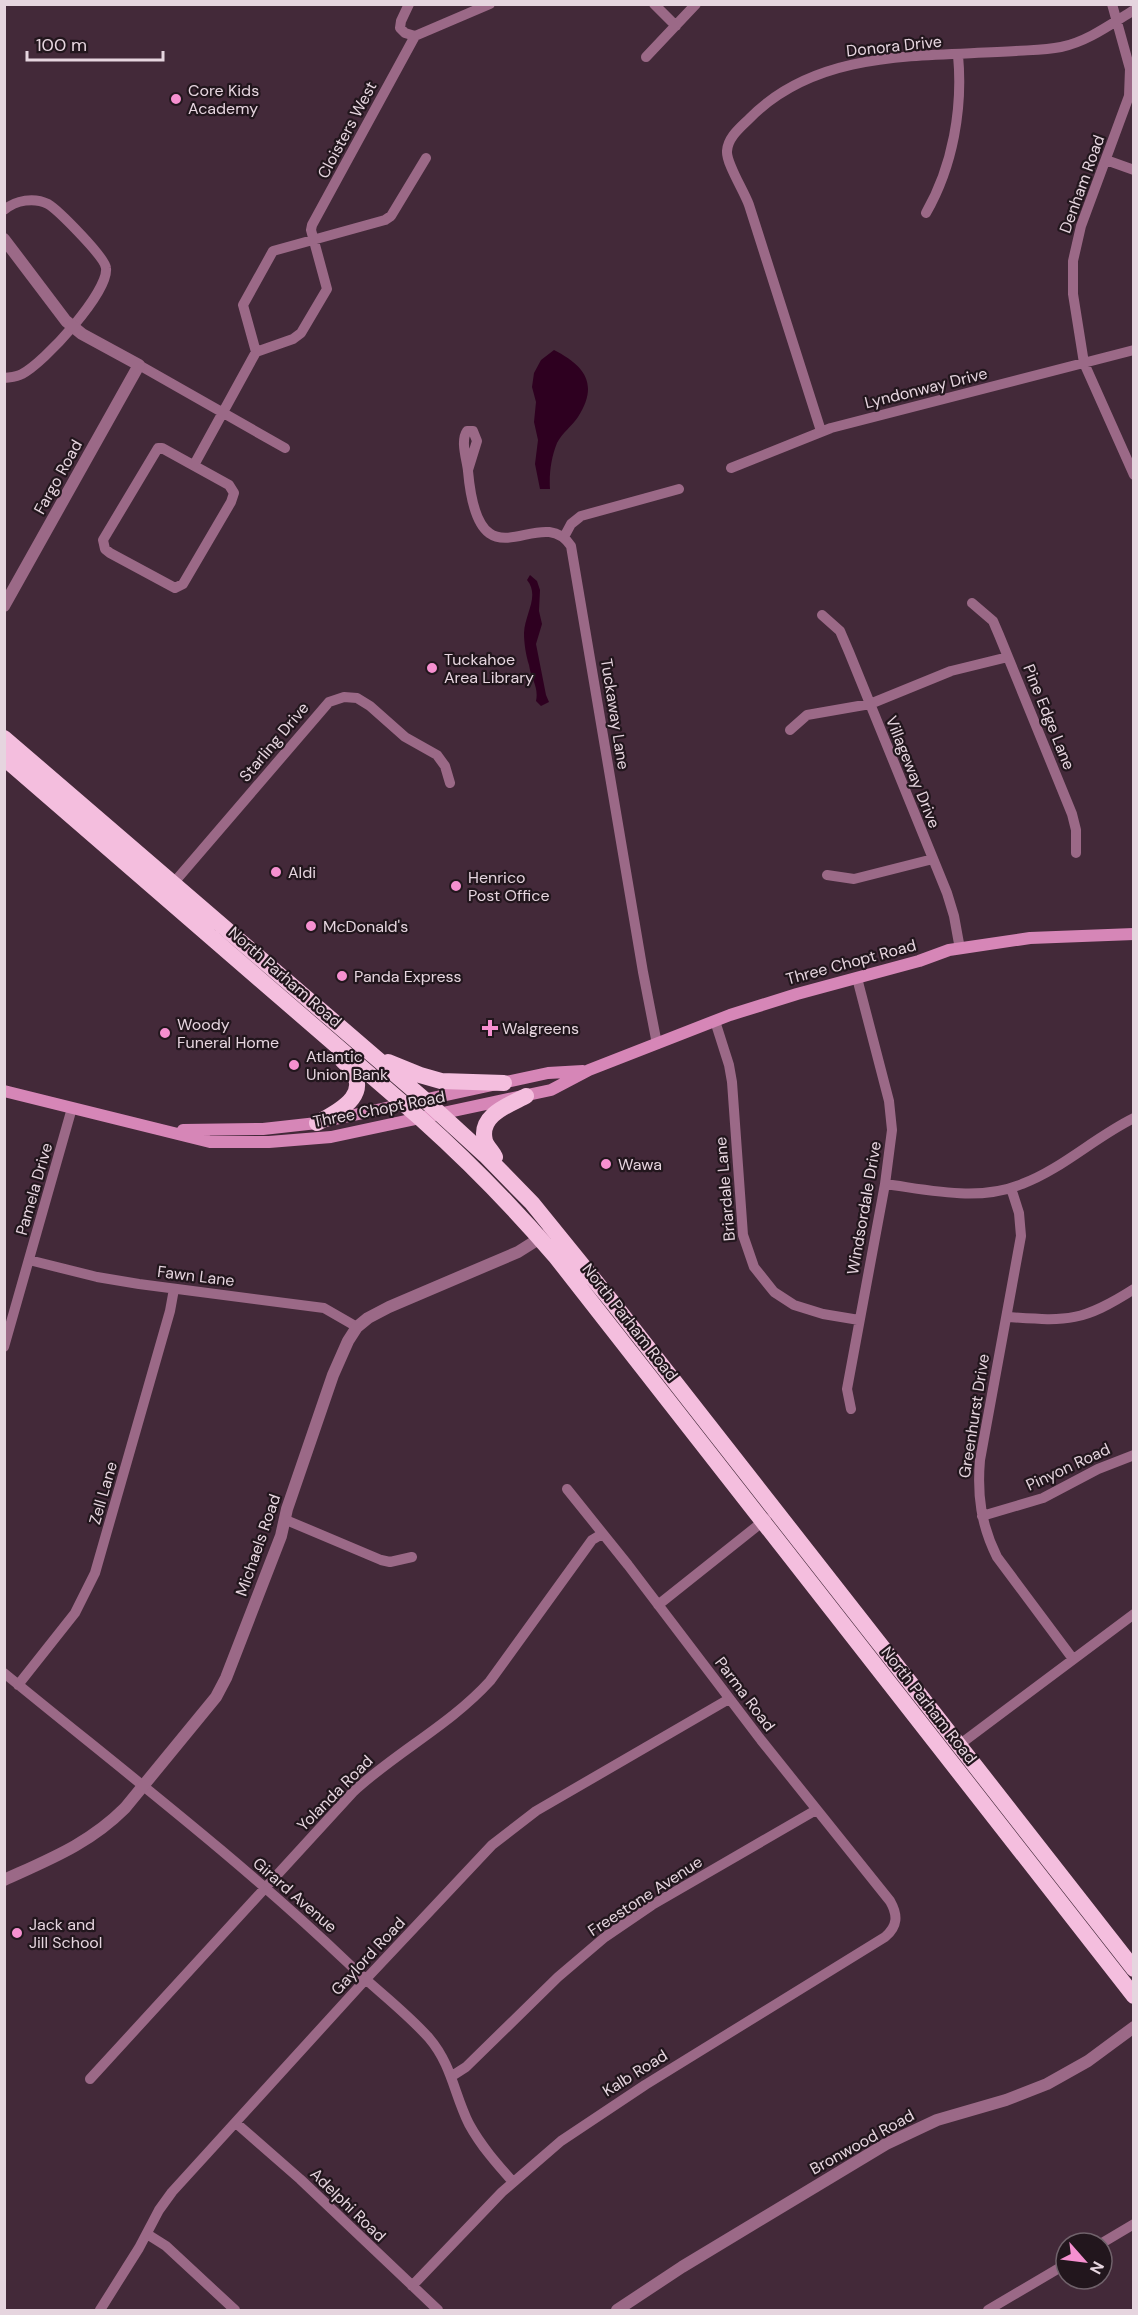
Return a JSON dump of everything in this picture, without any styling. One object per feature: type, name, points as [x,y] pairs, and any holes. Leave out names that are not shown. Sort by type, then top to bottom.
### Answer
[{"type":"highway","name":"North Parham Road","points":[[4,738],[303,1016],[547,1233],[776,1511],[1134,1996]]},
{"type":"highway","name":"North Parham Road","points":[[4,758],[375,1057],[441,1114],[504,1174],[762,1522],[1134,1969]]},
{"type":"highway","points":[[303,1016],[320,1041],[352,1070],[356,1079],[356,1091],[350,1103],[317,1123]]},
{"type":"highway","points":[[375,1057],[441,1081],[504,1083]]},
{"type":"highway","points":[[504,1174],[485,1143],[484,1131],[494,1113],[526,1096]]},
{"type":"main road","name":"Three Chopt Road","points":[[4,1091],[210,1142],[269,1142],[331,1137],[551,1090],[589,1070],[715,1021],[797,994],[960,949],[1030,938],[1134,934]]},
{"type":"main road","name":"Three Chopt Road","points":[[170,1131],[262,1129],[317,1123],[548,1073],[589,1070]]},
{"type":"street","points":[[410,4],[400,28],[405,33],[415,36],[490,4]]},
{"type":"street","points":[[654,4],[676,26]]},
{"type":"street","points":[[645,57],[696,4]]},
{"type":"street","name":"Denham Road","points":[[1112,4],[1130,69],[1130,89],[1124,114],[1081,226],[1073,261],[1073,301],[1084,363],[1134,475]]},
{"type":"street","name":"Donora Drive","points":[[821,431],[749,205],[741,184],[729,165],[727,147],[733,135],[769,102],[821,72],[852,63],[877,60],[1062,47],[1091,36],[1134,10]]},
{"type":"street","name":"Cloisters West","points":[[256,352],[293,339],[301,333],[327,289],[311,230],[312,225],[415,36]]},
{"type":"street","points":[[926,213],[939,186],[956,126],[960,82],[958,55]]},
{"type":"street","points":[[194,465],[256,352],[244,310],[244,302],[273,251],[385,220],[392,216],[426,158]]},
{"type":"street","points":[[1106,160],[1134,170]]},
{"type":"street","points":[[4,210],[17,202],[26,200],[48,204],[103,257],[106,265],[106,278],[73,327],[25,372],[4,378]]},
{"type":"street","points":[[4,239],[57,312],[82,334],[223,411],[285,448]]},
{"type":"street","name":"Lyndonway Drive","points":[[731,468],[821,431],[1134,350]]},
{"type":"street","name":"Fargo Road","points":[[4,606],[139,365]]},
{"type":"street","points":[[162,448],[194,465],[229,485],[234,493],[183,584],[175,588],[110,553],[105,549],[103,540],[155,449],[162,448]]},
{"type":"street","points":[[468,470],[475,514],[484,530],[500,538],[542,532],[564,537],[571,524],[581,516],[679,489]]},
{"type":"street","name":"Tuckaway Lane","points":[[564,537],[570,543],[573,552],[657,1044]]},
{"type":"street","name":"Pine Edge Lane","points":[[972,603],[993,621],[1008,657],[1072,814],[1076,830],[1076,853]]},
{"type":"street","name":"Villageway Drive","points":[[822,615],[840,631],[933,859],[954,916],[960,949]]},
{"type":"street","points":[[790,730],[807,715],[870,704],[951,671],[1008,657]]},
{"type":"street","name":"Starling Drive","points":[[168,889],[329,702],[344,697],[357,698],[370,706],[405,737],[437,755],[445,766],[450,783]]},
{"type":"street","points":[[827,875],[854,879],[933,859]]},
{"type":"street","name":"Windsordale Drive","points":[[852,1409],[847,1389],[892,1146],[891,1115],[857,978]]},
{"type":"street","name":"Briardale Lane","points":[[715,1021],[732,1082],[743,1235],[754,1267],[774,1292],[794,1305],[823,1314],[859,1320]]},
{"type":"street","name":"Pamela Drive","points":[[4,1347],[72,1108]]},
{"type":"street","points":[[885,1185],[970,1193],[995,1192],[1011,1188],[1043,1174],[1134,1118]]},
{"type":"street","name":"Greenhurst Drive","points":[[1011,1188],[1019,1213],[1021,1236],[980,1460],[978,1490],[989,1542],[997,1557],[1073,1659]]},
{"type":"street","name":"Michaels Road","points":[[4,1880],[94,1835],[126,1808],[203,1715],[226,1678],[269,1570],[287,1509],[333,1375],[357,1327],[368,1318],[389,1307],[518,1252],[547,1233]]},
{"type":"street","name":"Fawn Lane","points":[[29,1260],[97,1277],[324,1308],[357,1327]]},
{"type":"street","name":"Zell Lane","points":[[18,1685],[75,1613],[95,1573],[170,1311],[174,1289]]},
{"type":"street","points":[[1006,1317],[1070,1319],[1099,1310],[1134,1289]]},
{"type":"street","name":"Pinyon Road","points":[[982,1516],[1035,1501],[1098,1468],[1134,1455]]},
{"type":"street","name":"Parma Road","points":[[567,1489],[613,1545],[816,1810],[890,1901],[896,1918]]},
{"type":"street","points":[[658,1605],[776,1511]]},
{"type":"street","points":[[285,1520],[381,1560],[390,1562],[412,1557]]},
{"type":"street","name":"Yolanda Road","points":[[90,2079],[264,1887],[371,1775],[462,1710],[476,1696],[490,1681],[592,1540],[602,1534]]},
{"type":"street","points":[[952,1750],[1134,1614]]},
{"type":"street","name":"Girard Avenue","points":[[4,1673],[144,1785],[264,1887],[430,2039],[452,2076],[461,2106],[478,2140],[513,2182]]},
{"type":"street","name":"Gaylord Road","points":[[100,2310],[172,2192],[466,1871],[513,1827],[536,1811],[729,1699]]},
{"type":"street","name":"Freestone Avenue","points":[[452,2076],[466,2067],[558,1977],[605,1937],[652,1905],[816,1810]]},
{"type":"street","name":"Kalb Road","points":[[412,2286],[513,2182],[554,2146],[592,2118],[885,1937],[893,1929],[896,1918]]},
{"type":"street","name":"Bronwood Road","points":[[617,2310],[682,2267],[886,2144],[937,2120],[1006,2100],[1047,2084],[1088,2061],[1134,2027]]},
{"type":"street","name":"Adelphi Road","points":[[236,2123],[300,2179],[438,2310]]},
{"type":"street","points":[[1114,2236],[1134,2224]]},
{"type":"street","points":[[147,2234],[166,2246],[235,2310]]},
{"type":"street","points":[[988,2310],[1054,2271]]},
{"type":"shaded area","points":[[554,350],[581,370],[588,386],[584,405],[578,417],[557,443],[551,466],[550,489],[540,489],[535,464],[538,440],[534,422],[536,402],[532,387],[534,373],[541,360]]},
{"type":"shaded area","points":[[530,575],[537,581],[540,590],[539,611],[542,624],[536,644],[549,702],[541,706],[536,701],[536,687],[524,641],[525,626],[532,599],[531,586],[527,580]]},
{"type":"place","name":"Core Kids Academy","points":[[176,99]]},
{"type":"place","name":"Tuckahoe Area Library","points":[[432,668]]},
{"type":"place","name":"Aldi","points":[[276,872]]},
{"type":"place","name":"Henrico Post Office","points":[[456,886]]},
{"type":"place","name":"McDonald's","points":[[311,926]]},
{"type":"place","name":"Panda Express","points":[[342,976]]},
{"type":"place","name":"Walgreens","points":[[490,1028]]},
{"type":"place","name":"Woody Funeral Home","points":[[165,1033]]},
{"type":"place","name":"Atlantic Union Bank","points":[[294,1065]]},
{"type":"place","name":"Wawa","points":[[606,1164]]},
{"type":"place","name":"Jack and Jill School","points":[[17,1933]]}]
